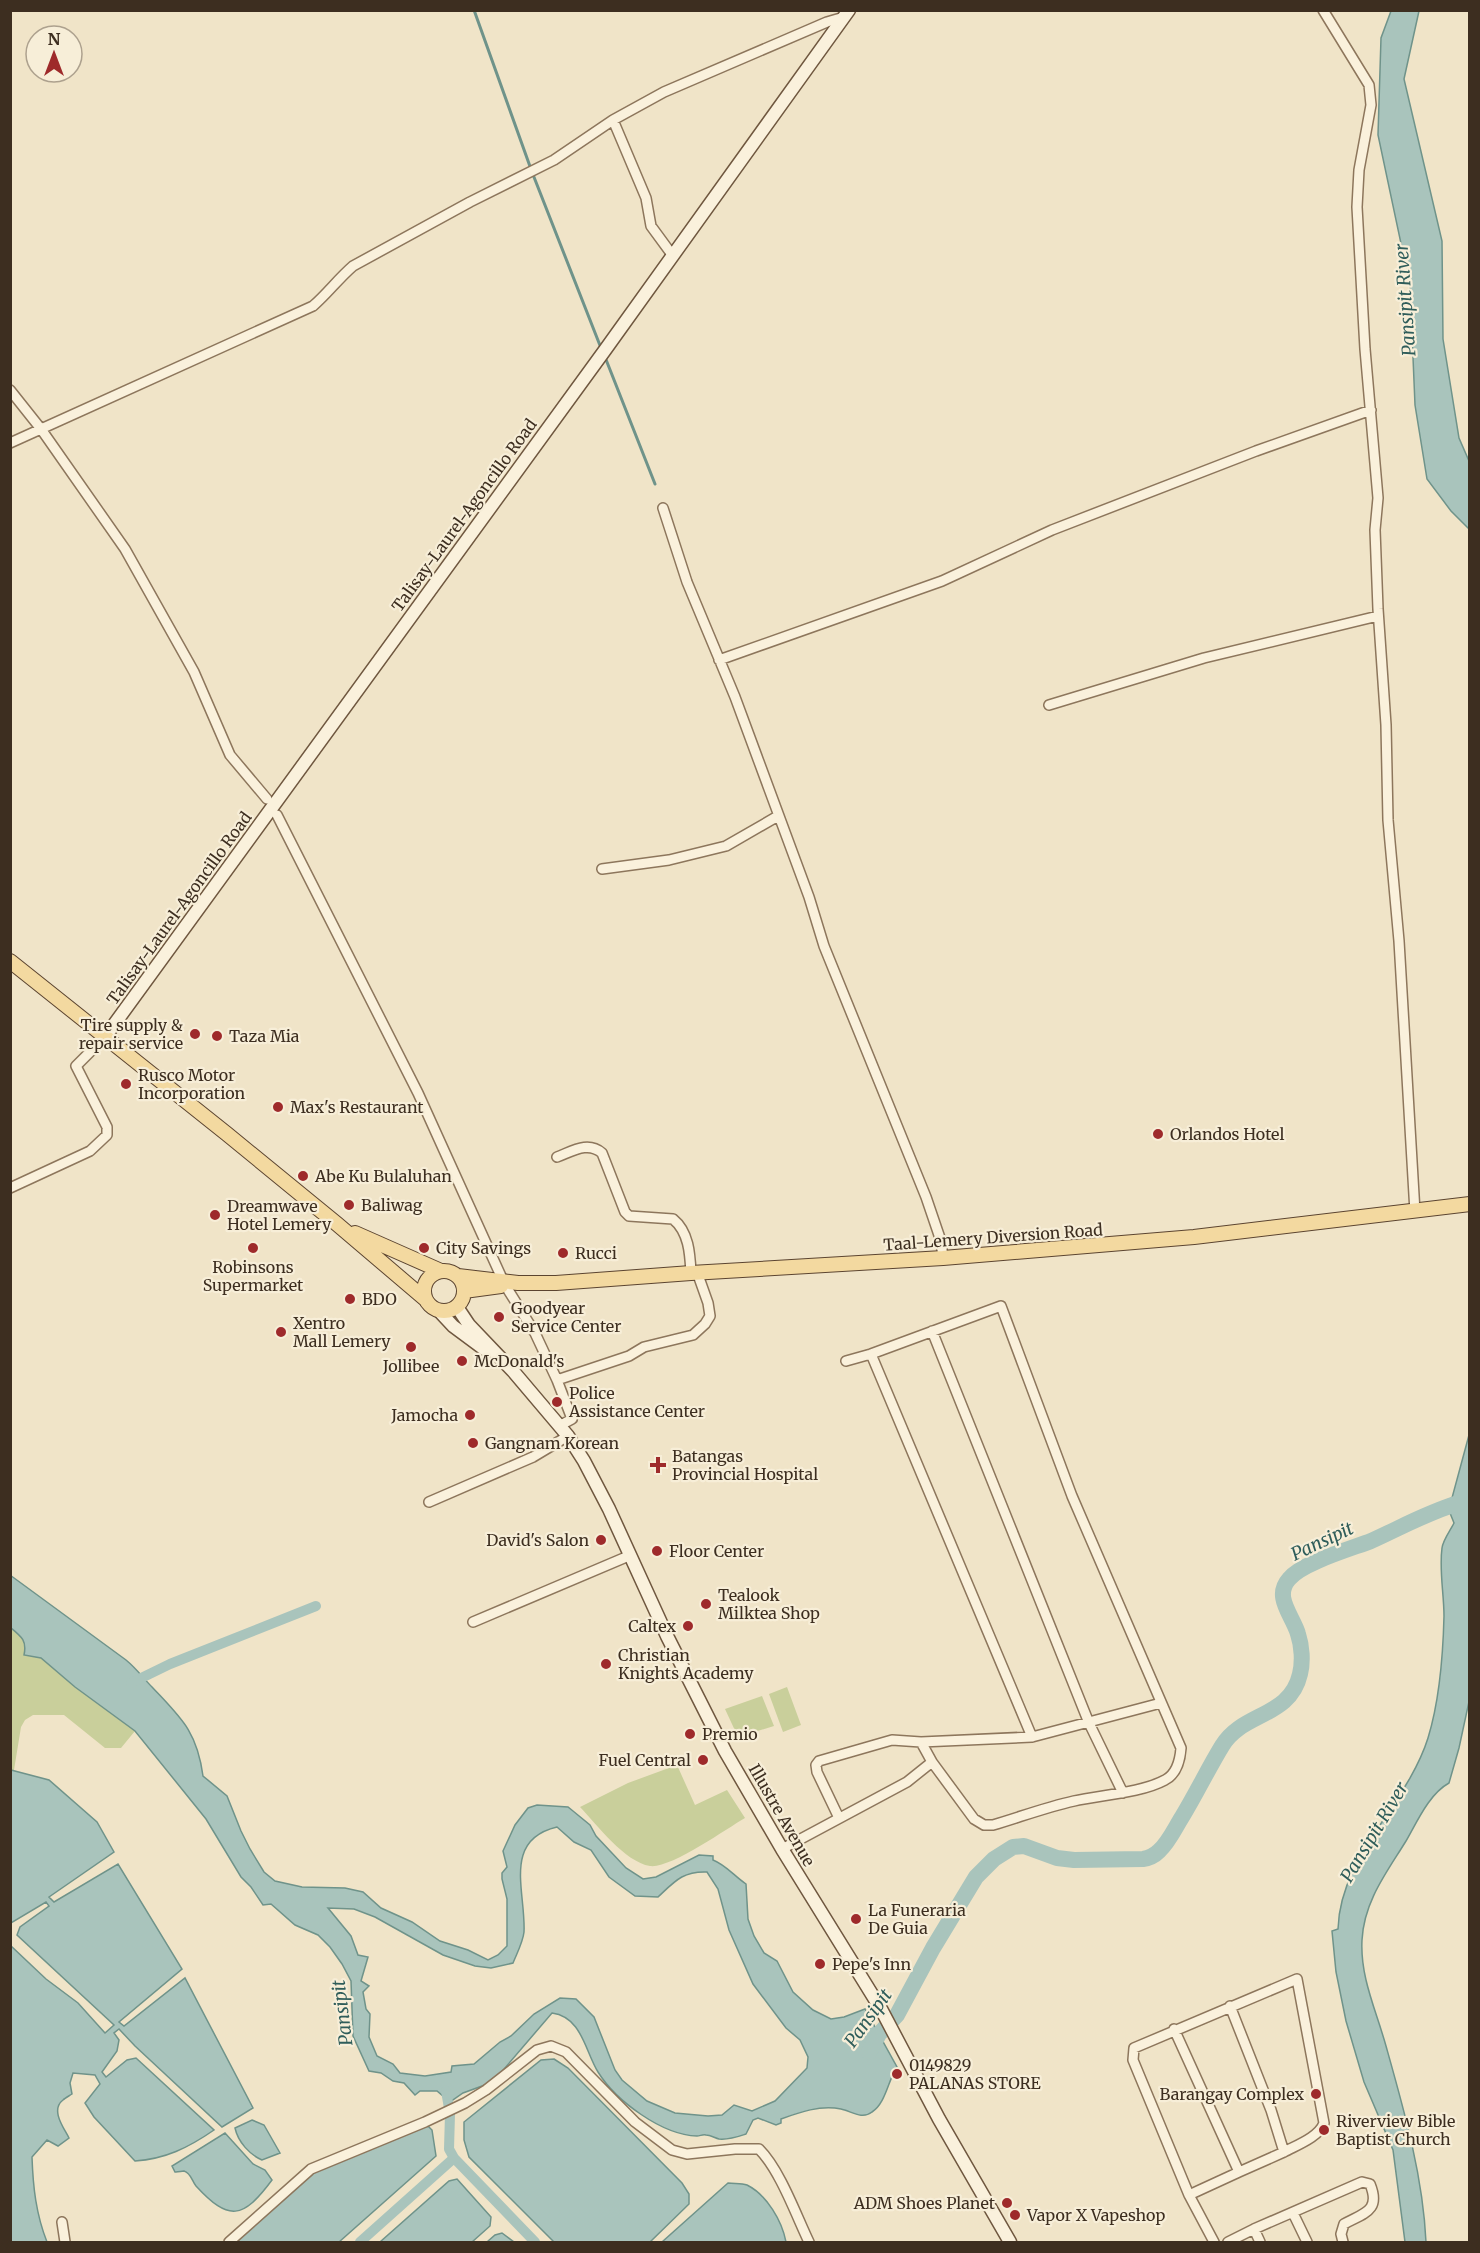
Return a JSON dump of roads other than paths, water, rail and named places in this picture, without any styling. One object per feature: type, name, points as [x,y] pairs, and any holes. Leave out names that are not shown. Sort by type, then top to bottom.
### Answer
[{"type":"main road","name":"Talisay-Laurel-Agoncillo Road","points":[[105,1037],[673,256],[846,14]]},
{"type":"main road","points":[[10,961],[337,1224],[424,1299],[430,1307],[439,1311],[448,1311],[457,1307],[463,1299],[463,1283],[458,1276],[406,1257],[337,1224]]},
{"type":"main road","name":"Taal-Lemery Diversion Road","points":[[464,1291],[509,1283],[598,1281],[694,1272],[942,1258],[1194,1237],[1470,1204]]},
{"type":"main road","points":[[424,1299],[423,1290],[426,1281],[432,1274],[441,1271]]},
{"type":"main road","name":"Taal-Lemery Diversion Road","points":[[458,1276],[509,1283]]},
{"type":"main road","name":"Illustre Avenue","points":[[457,1307],[469,1325],[513,1371],[568,1436],[590,1472],[667,1635],[725,1750],[782,1849],[899,2041],[916,2078],[1011,2242]]},
{"type":"main road","name":"Illustre Avenue","points":[[439,1311],[453,1326],[513,1371]]},
{"type":"street","points":[[1323,10],[1369,85],[1371,105],[1359,170],[1357,207],[1365,349],[1378,498],[1376,530],[1378,616],[1386,725],[1391,860],[1399,941],[1415,1212]]},
{"type":"street","points":[[10,442],[313,306],[353,266],[470,202],[554,160],[613,120],[664,92],[846,14]]},
{"type":"street","points":[[613,120],[646,198],[651,226],[673,256]]},
{"type":"street","points":[[10,390],[41,429],[125,549],[194,672],[230,755],[267,798]]},
{"type":"street","points":[[719,660],[942,581],[1052,530],[1245,455],[1371,410]]},
{"type":"street","points":[[663,508],[687,582],[809,897],[824,946],[926,1197],[941,1241],[942,1258]]},
{"type":"street","points":[[1049,705],[1204,658],[1378,616]]},
{"type":"street","points":[[277,815],[418,1093],[557,1380],[572,1419],[559,1426]]},
{"type":"street","points":[[602,869],[669,860],[726,846],[778,816]]},
{"type":"street","points":[[10,1188],[90,1151],[107,1135],[107,1127],[76,1066],[105,1037]]},
{"type":"street","points":[[557,1156],[589,1146],[596,1147],[602,1153],[629,1216],[673,1219],[678,1223],[690,1252],[694,1272],[708,1303],[710,1316],[693,1335],[644,1347],[628,1356],[557,1380]]},
{"type":"street","points":[[846,1361],[1001,1306],[1072,1496],[1181,1748],[1180,1761],[1174,1773],[1165,1780],[1123,1793],[1072,1801],[993,1825],[974,1819],[921,1742]]},
{"type":"street","points":[[932,1331],[1089,1723],[1123,1793]]},
{"type":"street","points":[[871,1354],[1032,1737]]},
{"type":"street","points":[[429,1502],[533,1457],[568,1436]]},
{"type":"street","points":[[473,1622],[631,1555]]},
{"type":"street","points":[[839,1818],[817,1772],[816,1766],[819,1761],[892,1740],[921,1742],[1032,1737],[1161,1703]]},
{"type":"street","points":[[782,1849],[907,1782],[932,1761]]},
{"type":"street","points":[[1189,2195],[1284,2152],[1311,2137],[1323,2127],[1324,2122],[1297,1979],[1174,2029],[1134,2048],[1132,2060],[1189,2195],[1214,2242]]},
{"type":"street","points":[[1230,2006],[1271,2110],[1284,2152]]},
{"type":"street","points":[[1174,2029],[1239,2172]]},
{"type":"street","points":[[230,2242],[311,2169],[426,2122],[465,2103],[486,2090],[537,2050],[551,2046],[566,2052],[635,2122],[672,2151],[687,2154],[759,2149],[767,2157],[774,2170],[809,2242]]},
{"type":"street","points":[[1228,2242],[1362,2182],[1370,2184],[1375,2195],[1371,2209],[1344,2224],[1341,2234],[1343,2242]]},
{"type":"street","points":[[1293,2213],[1307,2242]]},
{"type":"street","points":[[62,2222],[65,2242]]},
{"type":"street","points":[[1254,2229],[1260,2242]]},
{"type":"water","points":[[1391,11],[1419,11],[1404,79],[1442,241],[1443,339],[1459,438],[1469,461],[1469,529],[1451,511],[1427,479],[1415,405],[1410,286],[1378,135],[1381,38]]},
{"type":"water","points":[[1469,1435],[1470,1697],[1449,1783],[1435,1794],[1424,1809],[1384,1876],[1367,1912],[1362,1940],[1366,1980],[1406,2119],[1421,2193],[1426,2242],[1405,2242],[1393,2150],[1364,2082],[1346,2021],[1336,1972],[1332,1931],[1338,1929],[1342,1903],[1350,1878],[1362,1854],[1405,1786],[1428,1738],[1438,1693],[1443,1647],[1442,1548],[1454,1523],[1442,1502],[1452,1498]]},
{"type":"water","points":[[10,1575],[126,1660],[186,1726],[197,1747],[203,1776],[227,1796],[250,1849],[264,1872],[275,1881],[302,1887],[345,1888],[363,1892],[381,1908],[412,1922],[440,1941],[468,1950],[488,1960],[498,1955],[507,1946],[507,1899],[502,1873],[507,1867],[503,1851],[515,1825],[528,1808],[537,1805],[568,1807],[590,1825],[596,1836],[626,1868],[643,1879],[656,1877],[699,1855],[713,1856],[713,1860],[746,1884],[748,1919],[754,1936],[764,1953],[777,1961],[793,1992],[813,2010],[831,2019],[865,2009],[897,2067],[881,2103],[864,2115],[833,2108],[803,2112],[781,2119],[781,2123],[776,2125],[758,2118],[753,2120],[746,2134],[730,2139],[683,2134],[655,2123],[616,2094],[598,2072],[576,2028],[562,2016],[552,2013],[493,2082],[463,2093],[447,2104],[444,2097],[437,2091],[420,2091],[415,2095],[404,2083],[393,2081],[381,2073],[369,2071],[353,2036],[351,1981],[330,1947],[318,1935],[295,1925],[271,1904],[263,1905],[241,1877],[206,1819],[135,1731],[75,1687],[41,1658],[24,1655],[23,1640],[11,1628]],"holes":[[[557,1827],[574,1842],[591,1850],[609,1877],[635,1896],[658,1897],[685,1875],[707,1872],[718,1889],[729,1930],[753,1984],[786,2028],[800,2040],[808,2057],[807,2068],[775,2101],[752,2111],[734,2105],[722,2115],[708,2116],[675,2113],[647,2101],[622,2080],[615,2070],[594,2017],[576,1999],[560,1998],[534,2014],[511,2036],[500,2042],[474,2064],[452,2066],[451,2072],[425,2076],[400,2073],[393,2064],[377,2056],[369,2037],[370,2014],[366,2009],[363,1992],[369,1986],[361,1981],[368,1957],[358,1955],[351,1936],[328,1908],[354,1909],[375,1917],[443,1955],[475,1966],[491,1968],[513,1963],[524,1932],[521,1869],[523,1855],[529,1843],[540,1834]]]},
{"type":"water","points":[[11,1770],[49,1780],[97,1822],[114,1852],[49,1897],[54,1902],[118,1864],[182,1969],[119,2022],[124,2026],[185,1978],[253,2108],[222,2127],[119,2029],[114,2033],[119,2040],[117,2051],[102,2072],[106,2077],[127,2060],[136,2058],[214,2130],[176,2152],[135,2161],[94,2117],[85,2103],[100,2084],[95,2075],[73,2073],[70,2083],[72,2094],[59,2104],[58,2109],[59,2119],[69,2138],[58,2146],[47,2140],[32,2157],[36,2200],[47,2242],[11,2242],[11,1946],[46,1979],[78,2003],[105,2033],[114,2025],[17,1935],[20,1927],[49,1906],[46,1902],[11,1923]]},
{"type":"water","points":[[554,2059],[568,2068],[682,2183],[689,2194],[689,2204],[650,2242],[554,2242],[469,2157],[464,2140],[464,2122],[541,2060]]},
{"type":"water","points":[[252,2120],[264,2125],[280,2153],[262,2160],[245,2147],[235,2128]]},
{"type":"water","points":[[427,2125],[432,2130],[436,2156],[339,2242],[234,2242],[311,2172]]},
{"type":"water","points":[[225,2133],[253,2164],[265,2170],[272,2180],[253,2202],[244,2209],[236,2211],[218,2206],[196,2186],[188,2173],[175,2172],[172,2166]]},
{"type":"water","points":[[457,2179],[491,2217],[490,2226],[472,2242],[380,2242],[449,2181]]},
{"type":"water","points":[[728,2183],[747,2185],[761,2195],[777,2217],[786,2242],[662,2242]]},
{"type":"water","points":[[502,2233],[514,2242],[487,2242],[495,2235]]},
{"type":"waterway","points":[[474,10],[532,172],[601,348]]},
{"type":"waterway","points":[[605,357],[655,484]]},
{"type":"waterway","name":"Pansipit","points":[[869,2052],[879,2034],[897,2015],[933,1948],[976,1877],[994,1859],[1013,1847],[1024,1846],[1057,1858],[1074,1860],[1143,1859],[1154,1855],[1163,1847],[1222,1746],[1231,1735],[1276,1707],[1295,1688],[1300,1674],[1302,1654],[1296,1627],[1283,1600],[1285,1586],[1295,1573],[1315,1562],[1459,1503]]},
{"type":"waterway","points":[[131,1683],[170,1664],[316,1606]]},
{"type":"waterway","points":[[446,2091],[450,2114],[449,2149],[454,2158],[535,2242]]},
{"type":"waterway","points":[[360,2242],[454,2158]]},
{"type":"place","name":"Tire supply & repair service","points":[[195,1034]]},
{"type":"place","name":"Taza Mia","points":[[217,1036]]},
{"type":"place","name":"Rusco Motor Incorporation","points":[[126,1084]]},
{"type":"place","name":"Max's Restaurant","points":[[278,1107]]},
{"type":"place","name":"Orlandos Hotel","points":[[1158,1134]]},
{"type":"place","name":"Abe Ku Bulaluhan","points":[[303,1176]]},
{"type":"place","name":"Baliwag","points":[[349,1205]]},
{"type":"place","name":"Dreamwave Hotel Lemery","points":[[215,1215]]},
{"type":"place","name":"Robinsons Supermarket","points":[[253,1248]]},
{"type":"place","name":"City Savings","points":[[424,1248]]},
{"type":"place","name":"Rucci","points":[[563,1253]]},
{"type":"place","name":"BDO","points":[[350,1299]]},
{"type":"place","name":"Goodyear Service Center","points":[[499,1317]]},
{"type":"place","name":"Xentro Mall Lemery","points":[[281,1332]]},
{"type":"place","name":"Jollibee","points":[[411,1347]]},
{"type":"place","name":"McDonald's","points":[[462,1361]]},
{"type":"place","name":"Police Assistance Center","points":[[557,1402]]},
{"type":"place","name":"Jamocha","points":[[470,1415]]},
{"type":"place","name":"Gangnam Korean","points":[[473,1443]]},
{"type":"place","name":"Batangas Provincial Hospital","points":[[658,1465]]},
{"type":"place","name":"David's Salon","points":[[601,1540]]},
{"type":"place","name":"Floor Center","points":[[657,1551]]},
{"type":"place","name":"Tealook Milktea Shop","points":[[706,1604]]},
{"type":"place","name":"Caltex","points":[[688,1626]]},
{"type":"place","name":"Christian Knights Academy","points":[[606,1664]]},
{"type":"place","name":"Premio","points":[[690,1734]]},
{"type":"place","name":"Fuel Central","points":[[703,1760]]},
{"type":"place","name":"La Funeraria De Guia","points":[[856,1919]]},
{"type":"place","name":"Pepe's Inn","points":[[820,1964]]},
{"type":"place","name":"0149829 PALANAS STORE","points":[[897,2074]]},
{"type":"place","name":"Barangay Complex","points":[[1316,2094]]},
{"type":"place","name":"Riverview Bible Baptist Church","points":[[1324,2130]]},
{"type":"place","name":"ADM Shoes Planet","points":[[1007,2203]]},
{"type":"place","name":"Vapor X Vapeshop","points":[[1015,2215]]},
{"type":"water label","name":"Pansipit River","points":[[1405,300]]},
{"type":"water label","name":"Pansipit River","points":[[1374,1832]]}]
